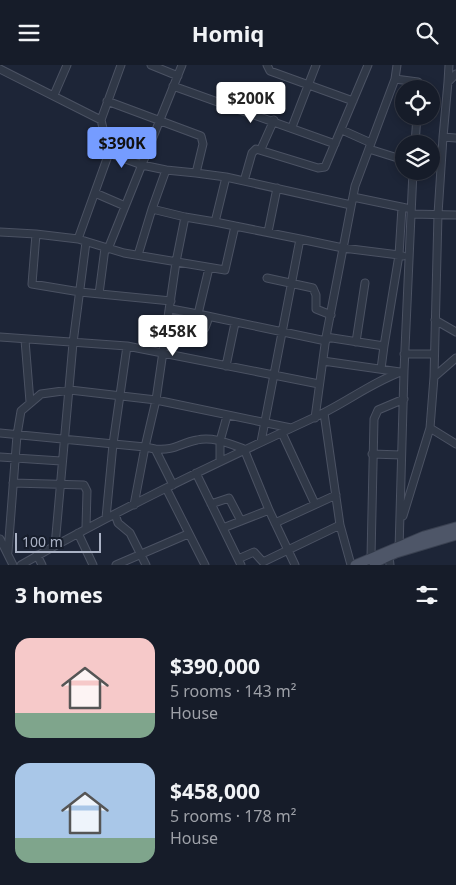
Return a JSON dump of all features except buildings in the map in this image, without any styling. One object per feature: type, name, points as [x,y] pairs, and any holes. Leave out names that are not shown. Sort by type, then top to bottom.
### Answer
[{"type":"main road","points":[[353,565],[370,561],[456,527]]},
{"type":"main road","points":[[370,561],[389,561],[399,549],[456,535]]},
{"type":"street","points":[[54,95],[67,65]]},
{"type":"street","points":[[78,239],[109,153],[101,120],[121,65]]},
{"type":"street","points":[[151,65],[178,76]]},
{"type":"street","points":[[99,294],[106,249],[182,65]]},
{"type":"street","points":[[267,65],[270,71],[307,86],[354,101]]},
{"type":"street","points":[[292,127],[316,65]]},
{"type":"street","points":[[244,181],[252,153],[256,149],[323,169],[328,164],[368,65]]},
{"type":"street","points":[[314,418],[326,339],[351,205],[370,146],[395,79],[397,65]]},
{"type":"street","points":[[401,521],[430,428],[434,377],[438,214],[449,65]]},
{"type":"street","points":[[0,67],[101,120]]},
{"type":"street","points":[[448,82],[456,74]]},
{"type":"street","points":[[395,79],[403,80]]},
{"type":"street","points":[[173,86],[274,120],[336,144]]},
{"type":"street","points":[[107,101],[202,136],[204,144],[196,173]]},
{"type":"street","points":[[261,149],[274,120]]},
{"type":"street","points":[[342,130],[370,146],[395,156]]},
{"type":"street","points":[[443,137],[456,138]]},
{"type":"street","points":[[109,153],[142,165],[166,170],[226,177],[351,205]]},
{"type":"street","points":[[138,255],[166,170]]},
{"type":"street","points":[[215,222],[226,177]]},
{"type":"street","points":[[399,549],[404,399],[402,371],[410,257],[413,180]]},
{"type":"street","points":[[268,232],[277,188]]},
{"type":"street","points":[[95,193],[125,206]]},
{"type":"street","points":[[353,197],[402,207],[411,212],[456,215]]},
{"type":"street","points":[[381,369],[399,255],[402,207]]},
{"type":"street","points":[[152,209],[343,248],[410,257]]},
{"type":"street","points":[[134,505],[156,400],[169,323],[176,263],[185,217]]},
{"type":"street","points":[[0,233],[36,234],[78,239],[106,249],[225,271],[236,226]]},
{"type":"street","points":[[36,234],[32,284],[171,305],[235,323],[284,332],[384,346]]},
{"type":"street","points":[[261,441],[284,332],[300,239]]},
{"type":"street","points":[[55,546],[73,343],[86,242]]},
{"type":"street","points":[[198,314],[209,269]]},
{"type":"street","points":[[268,278],[315,290],[316,309],[331,315]]},
{"type":"street","points":[[356,342],[365,283]]},
{"type":"street","points":[[169,323],[205,328],[210,317]]},
{"type":"street","points":[[435,319],[456,332]]},
{"type":"street","points":[[226,366],[235,323]]},
{"type":"street","points":[[0,337],[126,346],[319,385]]},
{"type":"street","points":[[25,340],[30,402]]},
{"type":"street","points":[[106,518],[112,444],[126,346]]},
{"type":"street","points":[[404,353],[434,354]]},
{"type":"street","points":[[434,377],[456,358]]},
{"type":"street","points":[[323,361],[402,371]]},
{"type":"street","points":[[21,565],[86,527],[134,505],[220,460],[314,418],[402,371]]},
{"type":"street","points":[[8,552],[17,435],[21,411],[41,394],[70,390],[120,395],[156,400],[291,428]]},
{"type":"street","points":[[370,561],[372,454],[376,412],[404,399]]},
{"type":"street","points":[[324,413],[340,525],[353,565]]},
{"type":"street","points":[[220,460],[220,441],[227,416]]},
{"type":"street","points":[[430,428],[456,443]]},
{"type":"street","points":[[0,433],[64,438],[155,449],[175,449],[199,439],[220,441],[244,449],[269,510],[295,565]]},
{"type":"street","points":[[282,433],[315,504]]},
{"type":"street","points":[[155,449],[188,534],[205,565]]},
{"type":"street","points":[[372,454],[401,455]]},
{"type":"street","points":[[0,457],[62,461]]},
{"type":"street","points":[[196,473],[238,563],[254,552],[263,562],[340,525]]},
{"type":"street","points":[[13,483],[80,484],[86,488],[86,527]]},
{"type":"street","points":[[275,523],[336,495]]},
{"type":"street","points":[[212,504],[230,498],[241,521]]},
{"type":"street","points":[[223,528],[269,510]]},
{"type":"street","points":[[115,514],[118,523],[130,533],[146,565]]},
{"type":"street","points":[[78,533],[93,565]]},
{"type":"street","points":[[116,565],[188,534]]},
{"type":"street","points":[[0,539],[13,565]]},
{"type":"street","points":[[37,555],[42,565]]}]
